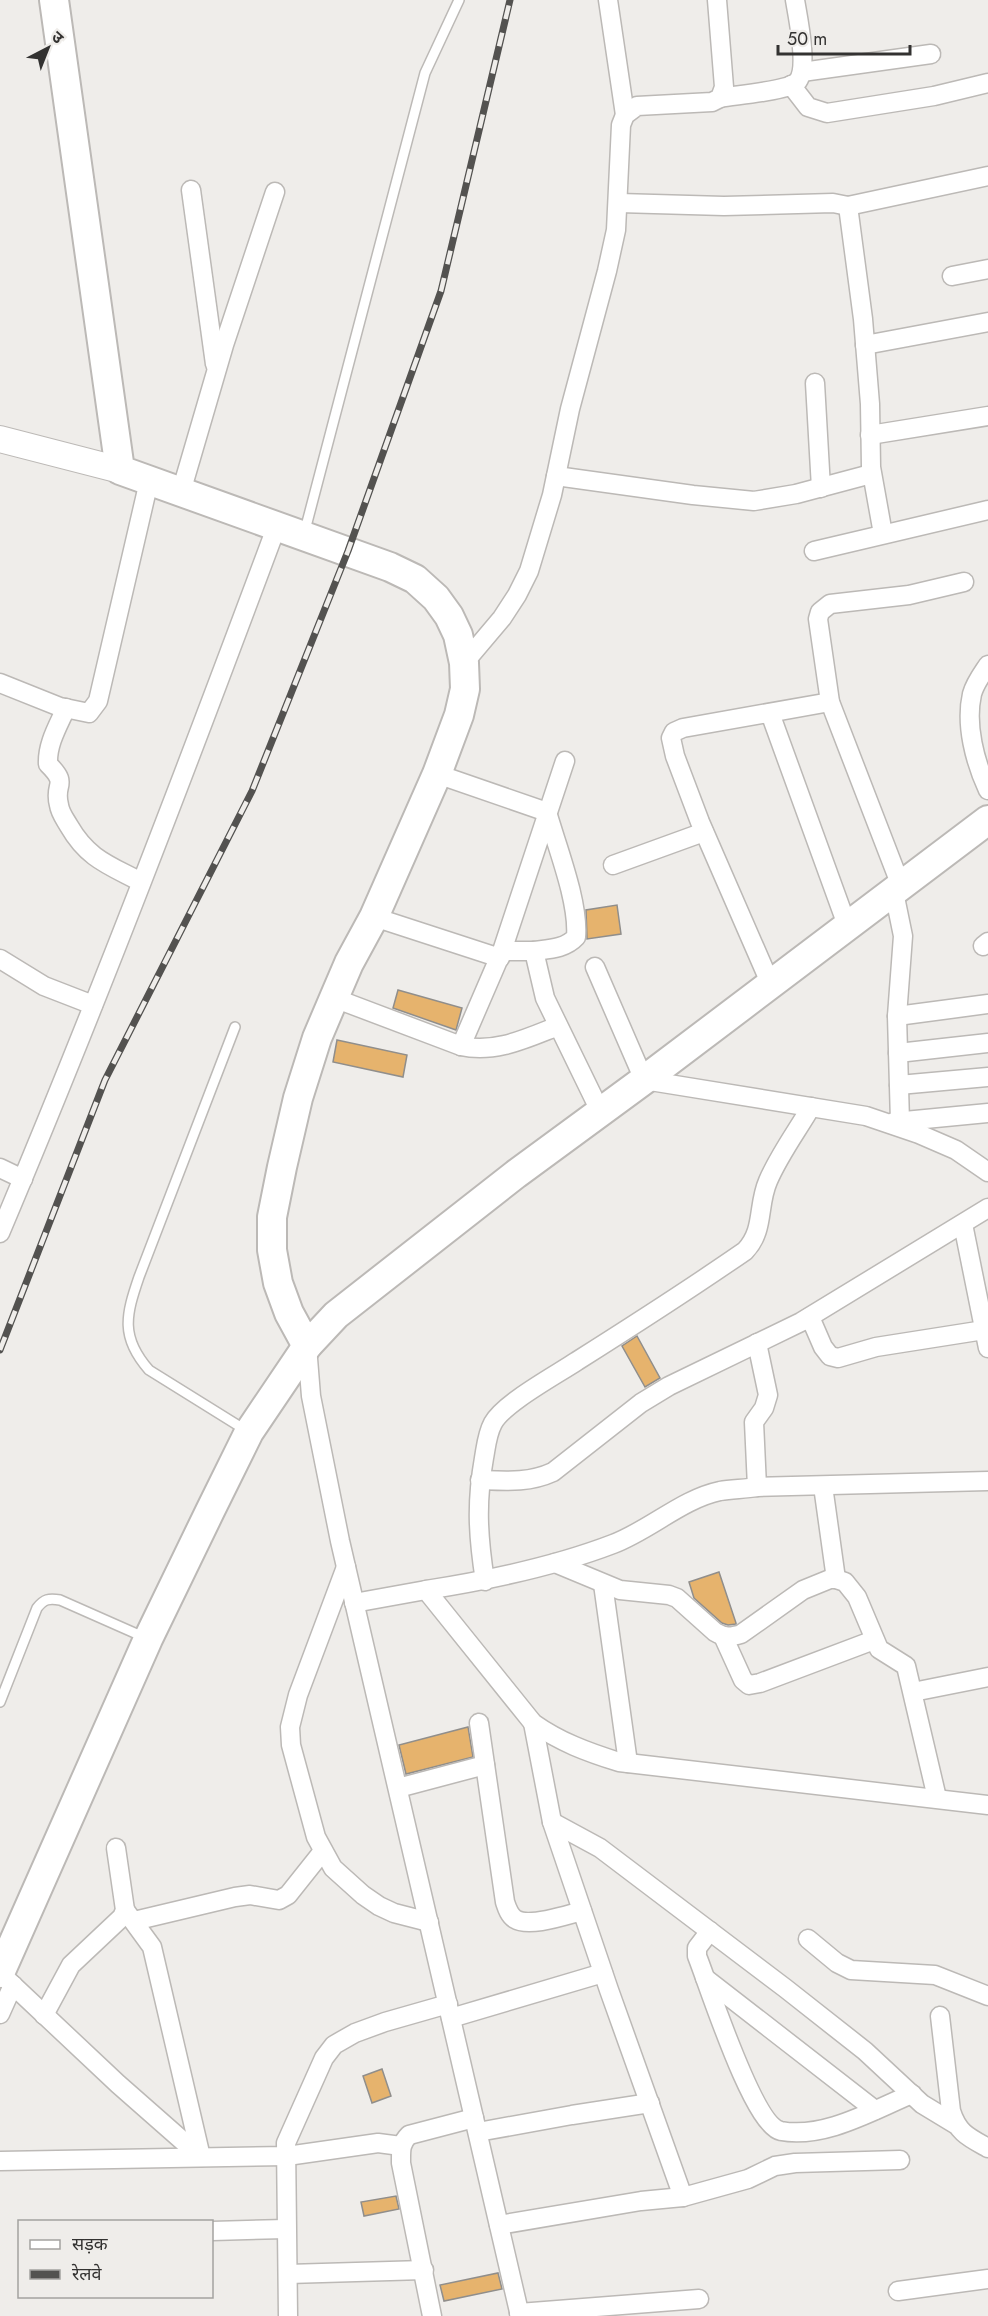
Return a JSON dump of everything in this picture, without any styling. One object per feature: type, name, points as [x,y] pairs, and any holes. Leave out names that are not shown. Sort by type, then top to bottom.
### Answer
[{"type":"main road","points":[[54,0],[120,470],[276,528],[390,567],[415,579],[436,598],[449,616],[458,636],[464,663],[465,689],[459,715],[437,774],[374,917],[349,963],[317,1038],[298,1098],[282,1167],[272,1217],[272,1250],[278,1284],[307,1346]]},
{"type":"main road","points":[[4,1977],[148,1640],[249,1432],[307,1346],[336,1315],[516,1174],[771,986],[988,820]]},
{"type":"street","points":[[464,663],[502,618],[529,571],[552,495],[580,365],[607,271],[619,203],[621,125],[625,115],[608,0]]},
{"type":"street","points":[[717,0],[724,87],[720,98]]},
{"type":"street","points":[[795,0],[803,59],[796,79],[808,106],[828,113],[934,96],[988,83]]},
{"type":"street","points":[[625,115],[637,106],[712,102],[720,98],[780,89],[796,79],[930,54]]},
{"type":"street","points":[[619,203],[724,206],[832,203],[848,206],[988,176]]},
{"type":"street","points":[[191,190],[216,371]]},
{"type":"street","points":[[181,492],[216,371],[275,192]]},
{"type":"street","points":[[848,206],[859,280],[865,345],[872,474],[883,534]]},
{"type":"street","points":[[952,276],[988,269]]},
{"type":"street","points":[[865,345],[988,322]]},
{"type":"street","points":[[814,383],[821,488]]},
{"type":"street","points":[[870,435],[988,416]]},
{"type":"street","points":[[0,439],[120,470]]},
{"type":"street","points":[[556,476],[754,501],[776,499],[872,474]]},
{"type":"street","points":[[0,683],[66,708],[89,713],[98,701],[149,481]]},
{"type":"street","points":[[814,551],[988,510]]},
{"type":"street","points":[[0,1233],[93,1005],[276,528]]},
{"type":"street","points":[[893,1122],[899,1085],[897,1016],[903,936],[898,889],[830,702],[819,626],[820,612],[830,604],[909,595],[964,582]]},
{"type":"street","points":[[988,665],[975,685],[970,716],[978,767],[988,790]]},
{"type":"street","points":[[771,986],[704,832],[675,756],[671,738],[674,732],[830,702]]},
{"type":"street","points":[[66,708],[47,756],[48,764],[59,775],[61,781],[57,800],[60,810],[84,849],[94,858],[141,882]]},
{"type":"street","points":[[770,712],[848,928]]},
{"type":"street","points":[[461,1046],[518,909],[565,761]]},
{"type":"street","points":[[437,774],[547,812]]},
{"type":"street","points":[[374,917],[501,954],[534,951],[571,943],[576,937],[576,921],[547,812]]},
{"type":"street","points":[[613,865],[704,832]]},
{"type":"street","points":[[534,951],[545,998],[600,1111]]},
{"type":"street","points":[[0,958],[44,986],[93,1005]]},
{"type":"street","points":[[595,967],[644,1080],[893,1122],[956,1150],[988,1172]]},
{"type":"street","points":[[334,998],[461,1046],[475,1049],[489,1049],[558,1026]]},
{"type":"street","points":[[897,1016],[988,1004]]},
{"type":"street","points":[[898,1053],[988,1043]]},
{"type":"street","points":[[899,1085],[988,1077]]},
{"type":"street","points":[[485,1581],[478,1534],[480,1480],[489,1434],[502,1412],[745,1251],[757,1235],[763,1195],[769,1179],[811,1107]]},
{"type":"street","points":[[893,1122],[988,1113]]},
{"type":"street","points":[[0,1168],[23,1179]]},
{"type":"street","points":[[480,1480],[515,1482],[540,1478],[553,1472],[641,1402],[678,1381],[810,1317],[988,1208]]},
{"type":"street","points":[[963,1224],[988,1348]]},
{"type":"street","points":[[810,1317],[823,1347],[830,1356],[838,1358],[876,1347],[984,1330]]},
{"type":"street","points":[[757,1343],[768,1395],[764,1408],[754,1422],[757,1487]]},
{"type":"street","points":[[307,1346],[311,1396],[346,1567],[520,2314],[699,2299]]},
{"type":"street","points":[[354,1603],[485,1581],[555,1563],[615,1543],[698,1499],[720,1491],[757,1487],[988,1480]]},
{"type":"street","points":[[823,1486],[836,1579]]},
{"type":"street","points":[[555,1563],[620,1590],[669,1595],[677,1598],[705,1623],[723,1636],[731,1637],[741,1634],[803,1590],[830,1579],[844,1582],[857,1597],[873,1640],[884,1654],[906,1666],[937,1798]]},
{"type":"street","points":[[346,1567],[298,1695],[290,1727],[291,1745],[316,1837],[340,1876],[363,1895],[394,1913],[429,1922]]},
{"type":"street","points":[[603,1584],[628,1763]]},
{"type":"street","points":[[426,1590],[533,1723],[554,1738],[581,1750],[628,1763],[988,1805]]},
{"type":"street","points":[[723,1636],[743,1680],[749,1685],[760,1683],[873,1640]]},
{"type":"street","points":[[913,1692],[988,1677]]},
{"type":"street","points":[[533,1723],[552,1822],[683,2197]]},
{"type":"street","points":[[479,1724],[505,1902],[509,1914],[516,1920],[537,1921],[582,1911]]},
{"type":"street","points":[[398,1788],[485,1765]]},
{"type":"street","points":[[552,1822],[600,1848],[856,2044],[939,2116],[955,2124],[966,2136],[988,2148]]},
{"type":"street","points":[[116,1848],[129,1915],[152,1947],[201,2157]]},
{"type":"street","points":[[44,2015],[71,1965],[122,1917],[235,1896],[258,1895],[279,1900],[288,1895],[323,1851]]},
{"type":"street","points":[[710,1931],[698,1948],[697,1956],[748,2088],[763,2117],[773,2128],[780,2131],[800,2132],[834,2126],[912,2094]]},
{"type":"street","points":[[808,1939],[837,1963],[851,1970],[934,1975],[988,1996]]},
{"type":"street","points":[[288,2316],[286,2143],[292,2125],[324,2058],[334,2045],[355,2033],[385,2022],[449,2011],[603,1973]]},
{"type":"street","points":[[0,2014],[4,1977]]},
{"type":"street","points":[[4,1977],[201,2157]]},
{"type":"street","points":[[705,1978],[875,2110]]},
{"type":"street","points":[[939,2016],[951,2111],[955,2124]]},
{"type":"street","points":[[432,2316],[401,2163],[401,2146],[409,2135],[650,2103]]},
{"type":"street","points":[[0,2161],[287,2156],[378,2144],[401,2146]]},
{"type":"street","points":[[499,2225],[641,2201],[683,2197],[748,2179],[776,2166],[795,2163],[900,2160]]},
{"type":"street","points":[[213,2231],[286,2229]]},
{"type":"street","points":[[288,2274],[424,2270]]},
{"type":"street","points":[[898,2291],[988,2279]]},
{"type":"lane","points":[[303,536],[425,73],[459,0]]},
{"type":"lane","points":[[235,1027],[139,1277],[129,1306],[127,1323],[137,1357],[149,1370],[249,1432]]},
{"type":"lane","points":[[0,1702],[42,1600],[60,1600],[148,1640]]},
{"type":"building","points":[[617,905],[621,934],[587,939],[586,910]]},
{"type":"building","points":[[398,990],[462,1008],[456,1030],[393,1008]]},
{"type":"building","points":[[337,1040],[407,1055],[403,1077],[333,1062]]},
{"type":"building","points":[[637,1336],[660,1378],[645,1387],[622,1346]]},
{"type":"building","points":[[719,1572],[736,1624],[722,1623],[694,1598],[689,1582]]},
{"type":"building","points":[[468,1727],[473,1757],[406,1774],[399,1745]]},
{"type":"building","points":[[382,2069],[391,2096],[372,2103],[363,2076]]},
{"type":"building","points":[[396,2196],[399,2209],[364,2216],[361,2202]]},
{"type":"building","points":[[498,2273],[502,2289],[444,2301],[440,2285]]},
{"type":"railway","points":[[0,1350],[105,1080],[252,791],[348,551],[441,291],[510,0]]}]
